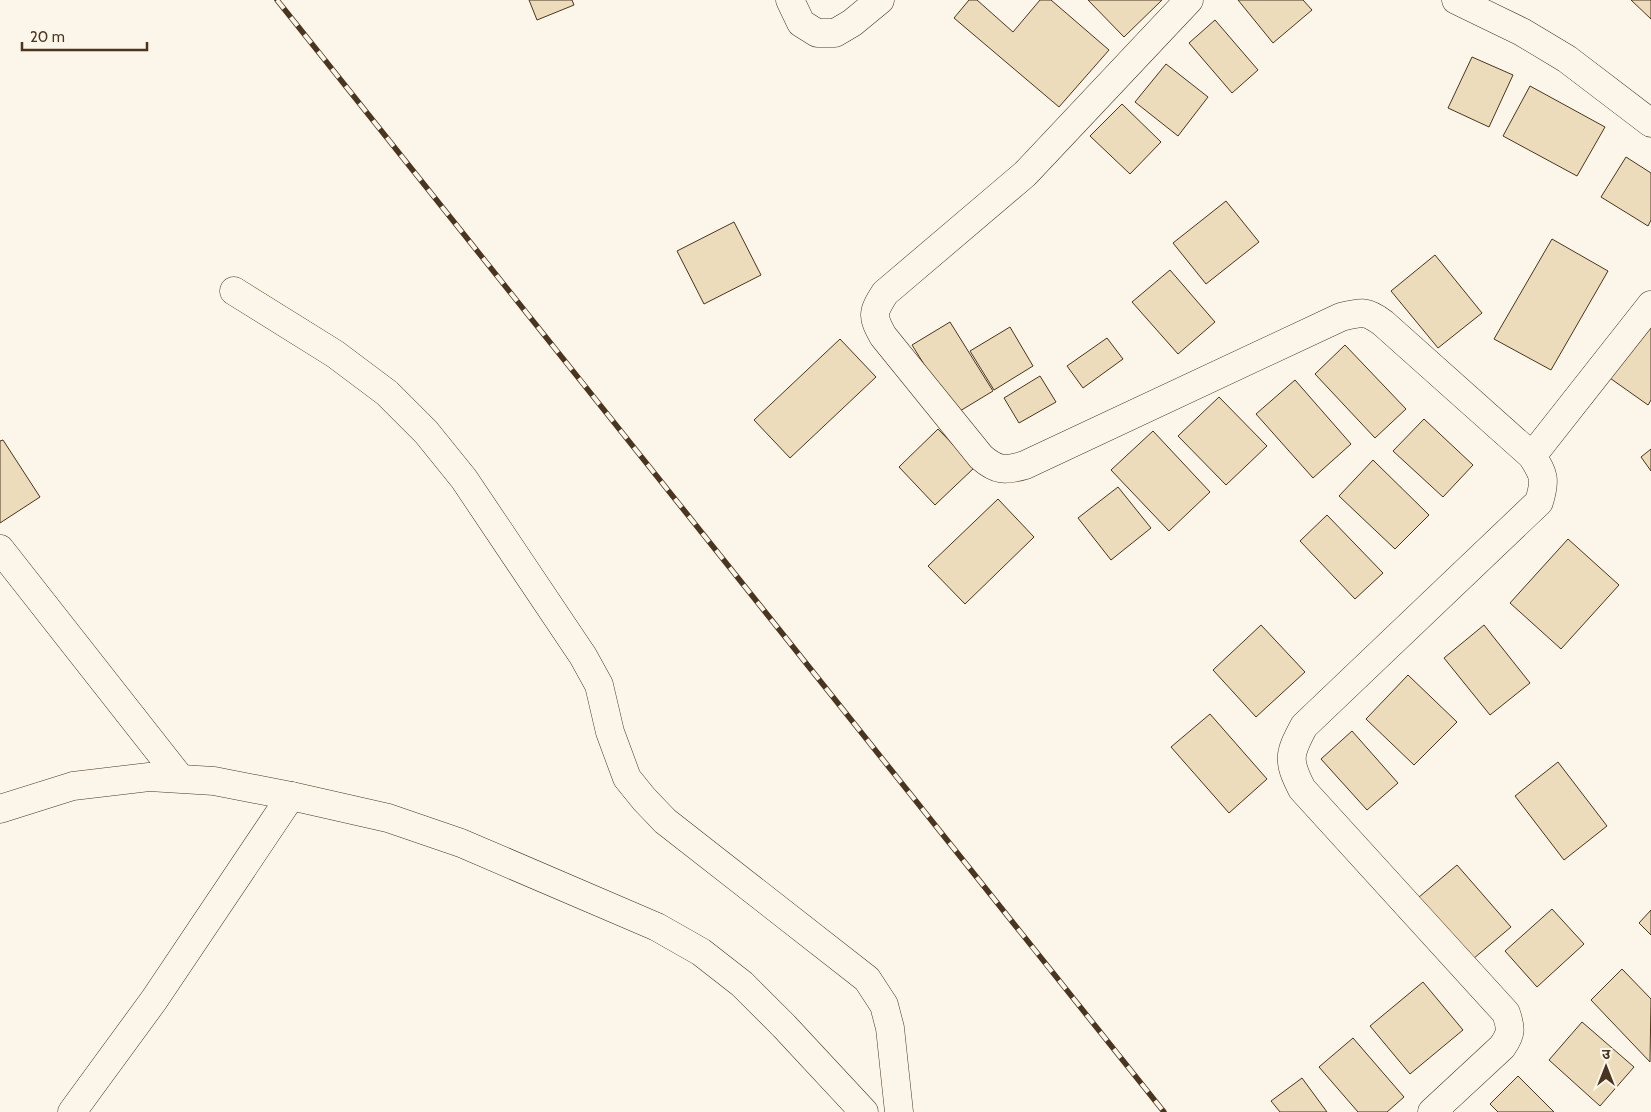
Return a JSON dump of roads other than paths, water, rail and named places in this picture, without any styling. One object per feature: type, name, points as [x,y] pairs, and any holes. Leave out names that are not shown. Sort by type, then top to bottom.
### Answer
[{"type":"street","points":[[790,0],[801,23],[817,33],[836,33],[852,23],[880,0]]},
{"type":"street","points":[[1189,0],[1026,174],[885,294],[876,306],[874,319],[883,336],[981,457],[991,466],[1007,470],[1026,465],[1341,317],[1357,313],[1372,314],[1532,456],[1541,470],[1544,486],[1540,502],[1304,726],[1292,747],[1292,769],[1302,789],[1506,1013],[1511,1026],[1509,1038],[1502,1047],[1432,1112]]},
{"type":"street","points":[[1456,0],[1522,32],[1566,59],[1651,123]]},
{"type":"street","points":[[234,291],[335,354],[387,392],[426,432],[464,479],[583,656],[599,685],[610,732],[627,778],[665,822],[867,979],[884,1005],[890,1028],[899,1112]]},
{"type":"street","points":[[1532,456],[1651,306]]},
{"type":"street","points":[[0,548],[180,778]]},
{"type":"street","points":[[0,809],[73,786],[150,777],[180,778],[214,781],[388,818],[462,843],[657,928],[701,952],[742,984],[864,1112]]},
{"type":"street","points":[[72,1112],[154,1000],[291,796]]},
{"type":"railway","points":[[277,0],[1164,1112]]}]
